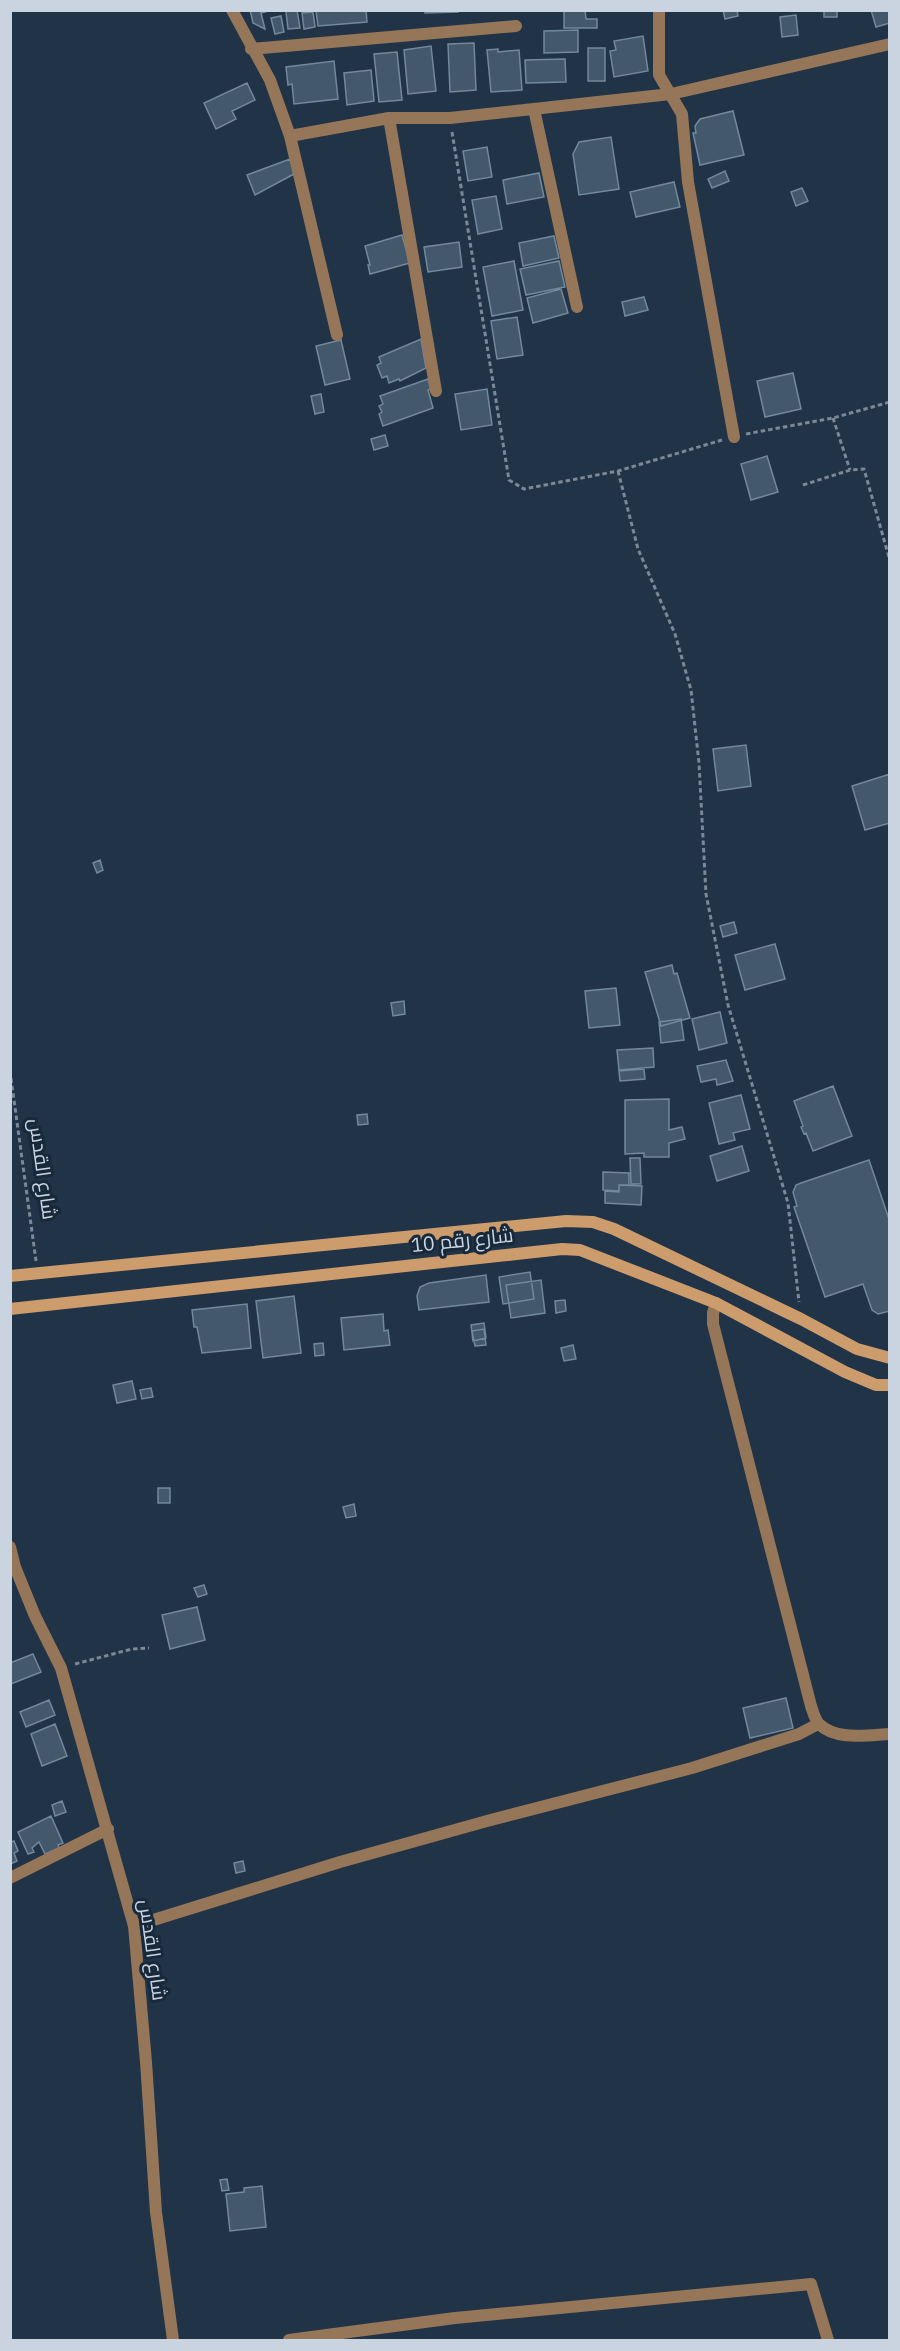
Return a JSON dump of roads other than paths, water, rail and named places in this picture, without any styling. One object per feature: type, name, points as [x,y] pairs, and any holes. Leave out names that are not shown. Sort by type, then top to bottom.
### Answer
[{"type":"main road","name":"شارع رقم 10","points":[[10,1276],[37,1271],[566,1221],[593,1222],[614,1229],[801,1319],[857,1349],[890,1358]]},
{"type":"main road","name":"شارع رقم 10","points":[[10,1309],[562,1249],[592,1253],[716,1303],[845,1372],[876,1385],[890,1385]]},
{"type":"street","points":[[231,10],[270,80],[290,136],[337,335]]},
{"type":"street","points":[[659,10],[659,75],[682,114],[688,182],[734,437]]},
{"type":"street","points":[[252,49],[516,26]]},
{"type":"street","points":[[290,136],[389,118],[450,118],[672,94],[890,44]]},
{"type":"street","points":[[534,109],[577,307]]},
{"type":"street","points":[[389,118],[436,391]]},
{"type":"street","points":[[716,1303],[713,1324],[804,1683],[818,1724],[845,1735],[890,1734]]},
{"type":"street","name":"شارع القدس","points":[[10,1547],[35,1616],[62,1668],[134,1926],[156,2212],[173,2340]]},
{"type":"street","points":[[134,1926],[340,1862],[692,1768],[799,1734],[818,1724]]},
{"type":"street","points":[[10,1878],[108,1829]]},
{"type":"street","points":[[289,2340],[455,2318],[811,2284],[828,2340]]}]
